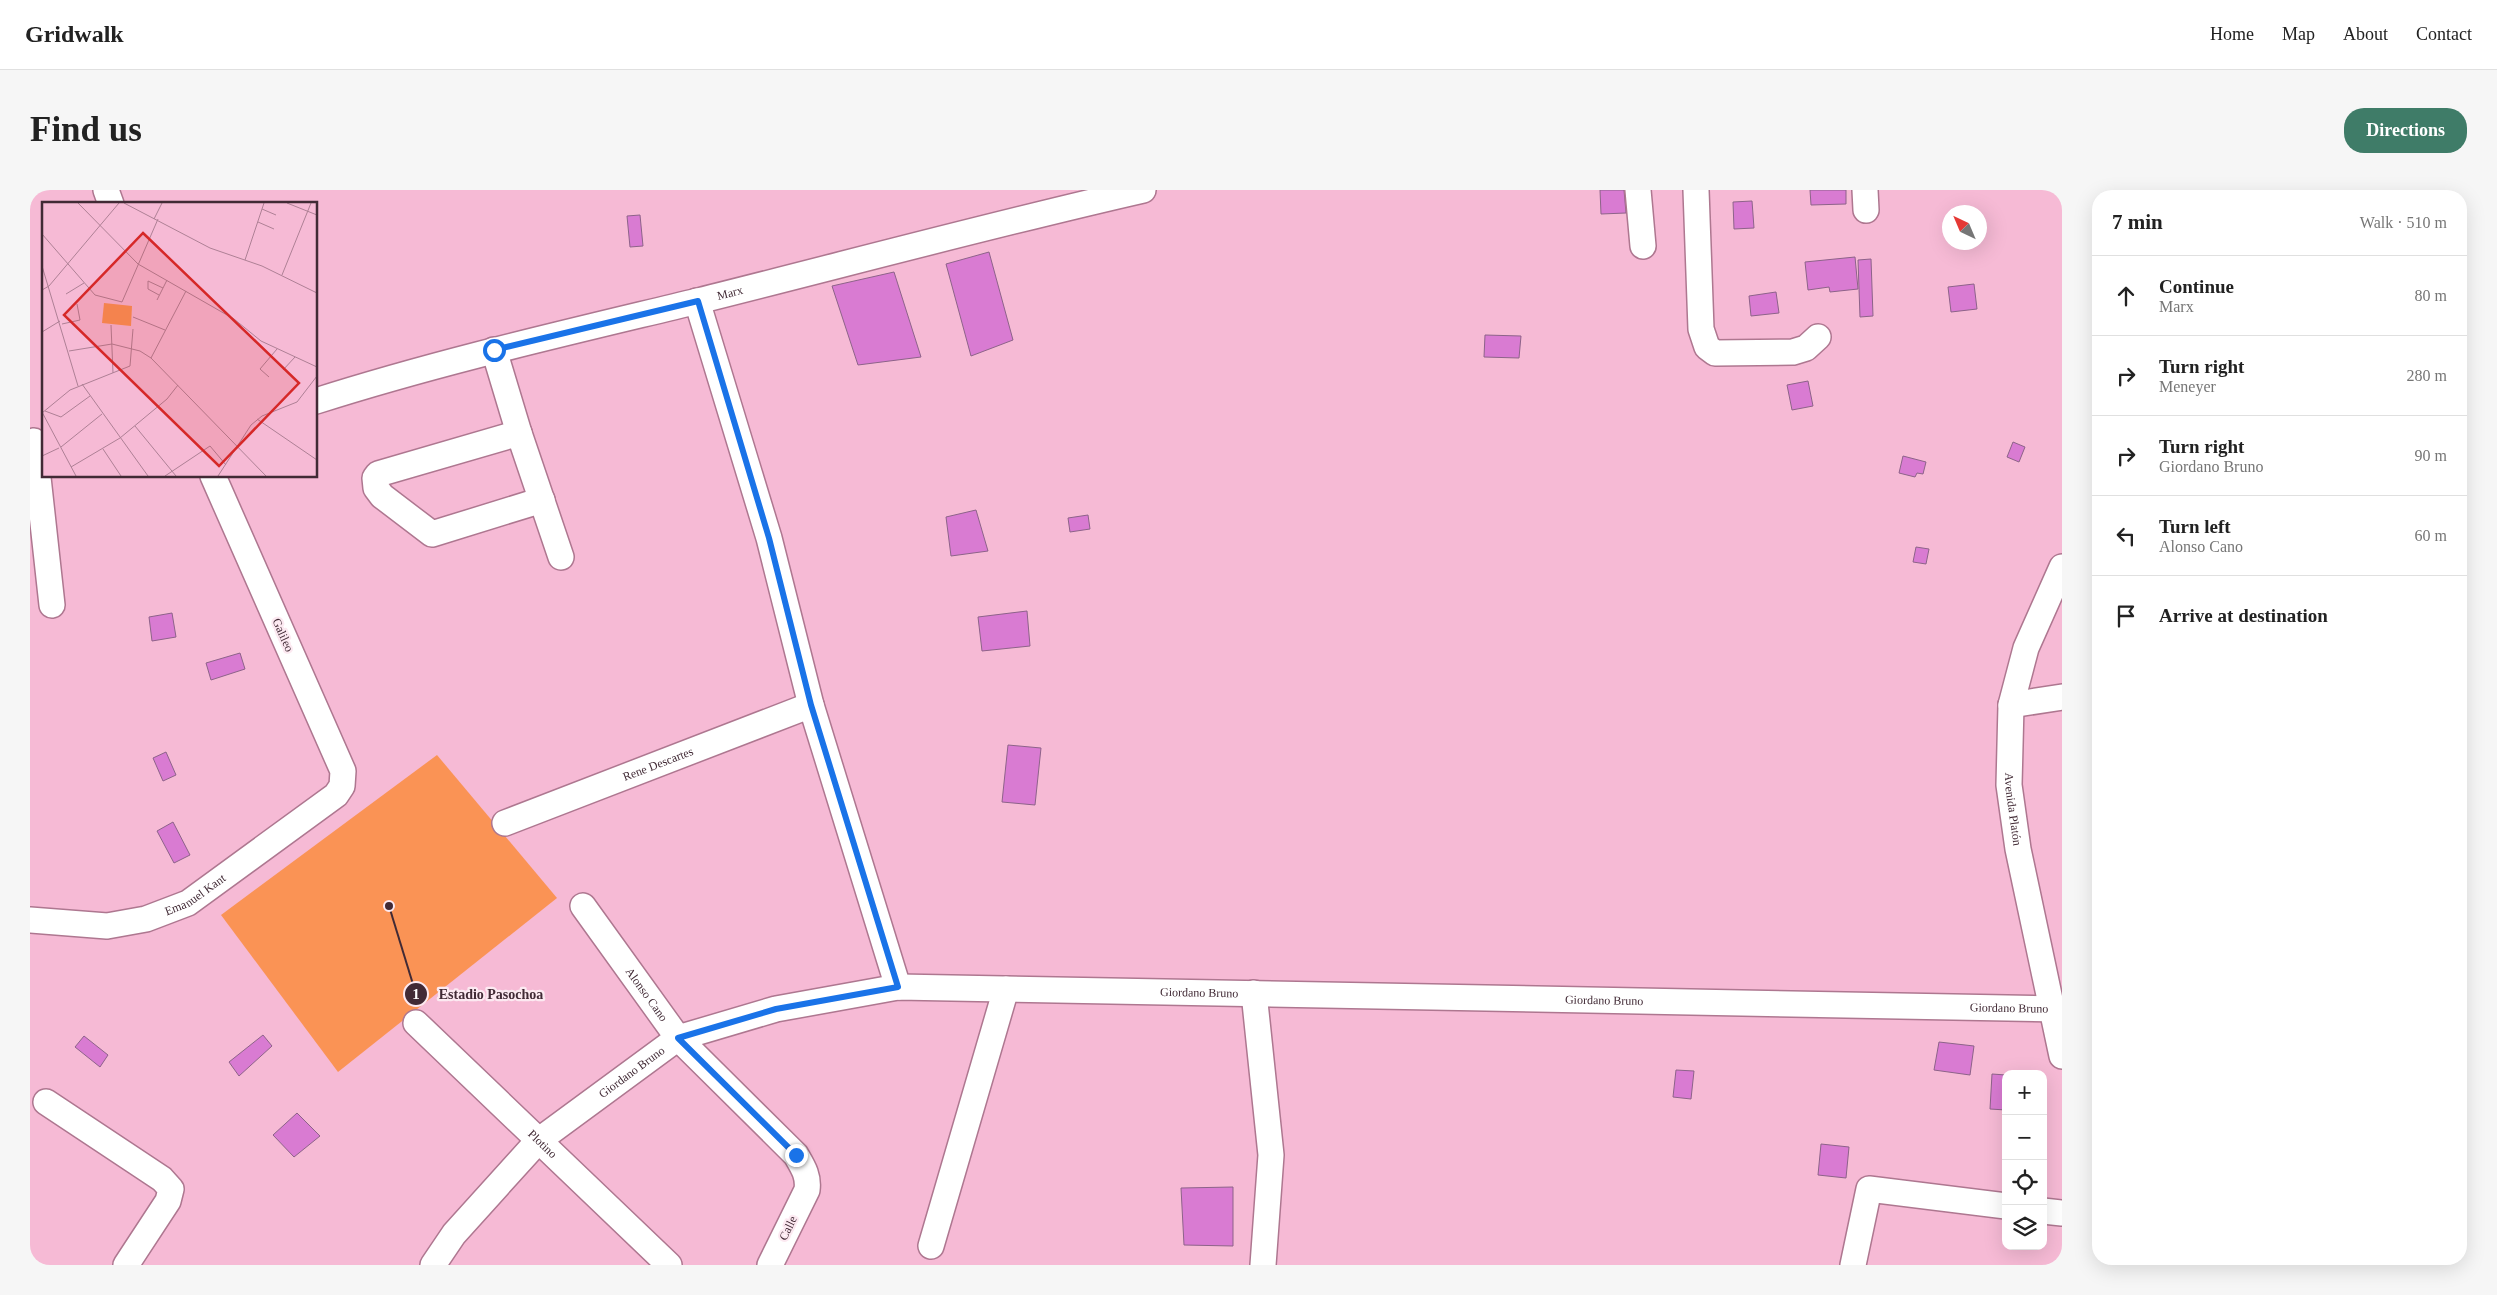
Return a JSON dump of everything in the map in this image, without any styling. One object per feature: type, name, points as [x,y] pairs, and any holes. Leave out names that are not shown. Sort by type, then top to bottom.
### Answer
[{"type":"street","points":[[106,190],[110,202]]},
{"type":"street","name":"Marx","points":[[318,400],[494,350],[698,301],[999,223],[1143,190]]},
{"type":"street","points":[[1638,190],[1643,246]]},
{"type":"street","points":[[1696,190],[1701,330],[1706,347],[1715,353],[1793,352],[1806,348],[1818,337]]},
{"type":"street","points":[[698,301],[769,538],[811,705],[898,987]]},
{"type":"street","points":[[494,350],[519,433],[561,557]]},
{"type":"street","points":[[519,433],[378,474],[375,478],[376,488],[382,496],[432,534],[542,500]]},
{"type":"street","points":[[36,440],[52,604]]},
{"type":"street","name":"Galileo","points":[[214,478],[343,771],[342,786],[336,795]]},
{"type":"street","name":"Avenida Platón","points":[[2062,567],[2026,648],[2011,706],[2009,785],[2018,849],[2057,1008],[2062,1056]]},
{"type":"street","points":[[2011,706],[2062,697]]},
{"type":"street","name":"Rene Descartes","points":[[505,823],[811,705]]},
{"type":"street","name":"Emanuel Kant","points":[[30,920],[107,926],[146,919],[188,903],[336,795]]},
{"type":"street","name":"Alonso Cano","points":[[583,906],[678,1038],[796,1155],[808,1180],[807,1190]]},
{"type":"street","name":"Giordano Bruno","points":[[433,1265],[454,1234],[538,1141],[678,1038],[776,1009],[898,987],[2057,1008]]},
{"type":"street","points":[[930,1246],[974,1103],[1006,989]]},
{"type":"street","points":[[1254,993],[1271,1154],[1263,1265]]},
{"type":"street","name":"Plotino","points":[[416,1023],[669,1265]]},
{"type":"street","points":[[46,1102],[162,1179],[171,1189],[168,1201],[126,1265]]},
{"type":"street","points":[[1853,1265],[1869,1189],[2002,1206]]},
{"type":"street","name":"Calle","points":[[770,1265],[807,1190]]},
{"type":"street","points":[[2047,1211],[2062,1213]]},
{"type":"shaded area","points":[[437,755],[557,898],[338,1072],[221,915]]},
{"type":"building","points":[[1600,190],[1624,190],[1626,213],[1601,214]]},
{"type":"building","points":[[1810,190],[1846,190],[1846,204],[1811,205]]},
{"type":"building","points":[[1752,201],[1754,228],[1734,229],[1733,202]]},
{"type":"building","points":[[640,215],[643,246],[630,247],[627,216]]},
{"type":"building","points":[[989,252],[1013,340],[971,356],[946,264]]},
{"type":"building","points":[[1855,257],[1858,289],[1830,292],[1829,287],[1808,290],[1805,262]]},
{"type":"building","points":[[1871,259],[1873,316],[1860,317],[1858,260]]},
{"type":"building","points":[[894,272],[921,357],[858,365],[832,286]]},
{"type":"building","points":[[1974,284],[1977,309],[1951,312],[1948,287]]},
{"type":"building","points":[[1776,292],[1779,313],[1751,316],[1749,296]]},
{"type":"building","points":[[1485,335],[1521,336],[1519,358],[1484,357]]},
{"type":"building","points":[[1808,381],[1813,406],[1792,410],[1787,385]]},
{"type":"building","points":[[2013,442],[2025,447],[2019,462],[2007,457]]},
{"type":"building","points":[[1903,456],[1926,462],[1923,474],[1917,473],[1915,477],[1899,473]]},
{"type":"building","points":[[976,510],[988,551],[951,556],[946,517]]},
{"type":"building","points":[[1088,515],[1090,529],[1070,532],[1068,518]]},
{"type":"building","points":[[1916,547],[1929,549],[1926,564],[1913,562]]},
{"type":"building","points":[[1027,611],[1030,646],[982,651],[978,617]]},
{"type":"building","points":[[172,613],[176,637],[152,641],[149,617]]},
{"type":"building","points":[[240,653],[245,669],[211,680],[206,663]]},
{"type":"building","points":[[1008,745],[1041,748],[1035,805],[1002,802]]},
{"type":"building","points":[[166,752],[176,775],[163,781],[153,758]]},
{"type":"building","points":[[173,822],[190,855],[174,863],[157,831]]},
{"type":"building","points":[[263,1035],[272,1046],[239,1076],[229,1062]]},
{"type":"building","points":[[84,1036],[108,1055],[100,1067],[75,1047]]},
{"type":"building","points":[[1939,1042],[1974,1046],[1970,1075],[1934,1070]]},
{"type":"building","points":[[1676,1070],[1694,1071],[1691,1099],[1673,1097]]},
{"type":"building","points":[[1992,1074],[2002,1075],[2002,1110],[1990,1109]]},
{"type":"building","points":[[297,1113],[320,1136],[294,1157],[273,1135]]},
{"type":"building","points":[[1821,1144],[1849,1147],[1846,1178],[1818,1175]]},
{"type":"building","points":[[1233,1187],[1233,1246],[1184,1245],[1181,1188]]},
{"type":"place","name":"Estadio Pasochoa","points":[[389,906]]},
{"type":"route","points":[[494,350],[698,301],[769,538],[811,705],[898,987],[776,1009],[678,1038],[796,1155]]}]
